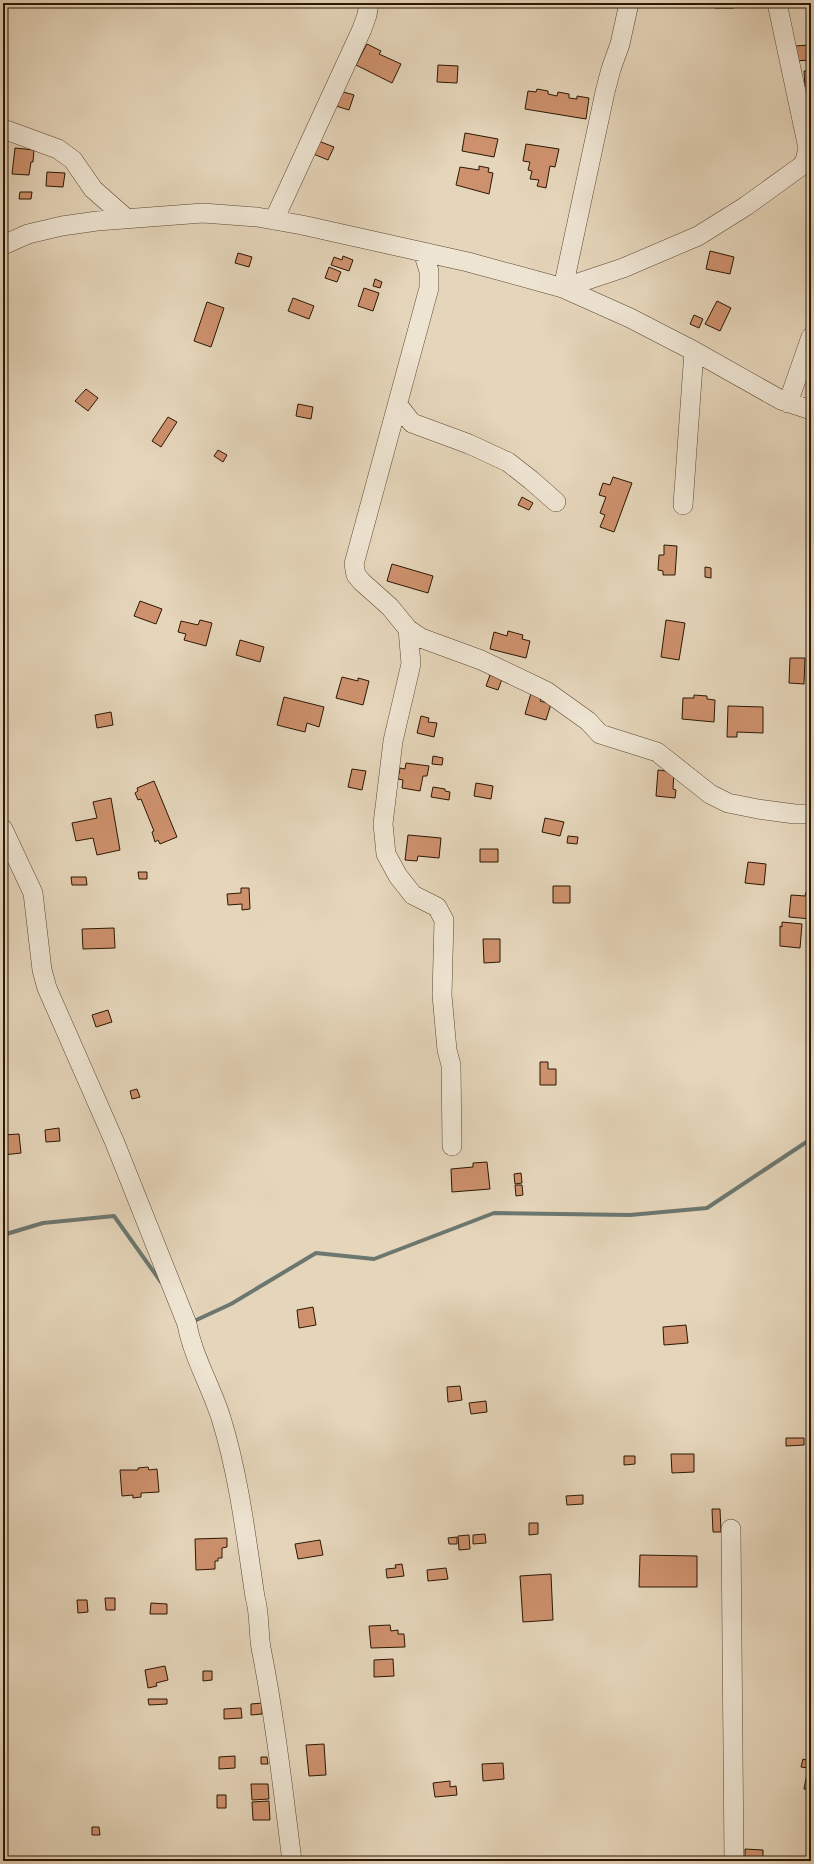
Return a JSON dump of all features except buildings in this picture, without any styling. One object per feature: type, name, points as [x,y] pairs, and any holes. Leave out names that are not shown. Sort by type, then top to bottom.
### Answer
[{"type":"street","points":[[274,220],[362,29],[369,3]]},
{"type":"street","points":[[563,288],[610,69],[620,44],[629,3]]},
{"type":"street","points":[[563,288],[623,268],[698,236],[752,201],[800,167],[808,159],[808,148],[777,3]]},
{"type":"street","points":[[3,128],[58,149],[73,160],[93,189],[127,219]]},
{"type":"street","points":[[3,245],[28,234],[62,226],[127,219],[203,214],[257,216],[468,262],[563,288],[630,318],[694,351],[788,403],[811,410]]},
{"type":"street","points":[[423,252],[429,271],[429,288],[354,564],[356,575],[390,607],[408,629],[421,638],[480,660],[546,691],[588,721],[600,734],[657,752],[710,794],[728,803],[758,809],[795,814],[811,814]]},
{"type":"street","points":[[788,403],[811,337]]},
{"type":"street","points":[[683,505],[694,351]]},
{"type":"street","points":[[398,405],[412,423],[469,444],[508,462],[556,502]]},
{"type":"street","points":[[408,629],[411,664],[393,741],[383,824],[386,854],[398,876],[413,895],[437,906],[444,920],[442,995],[447,1050],[452,1070],[452,1146]]},
{"type":"street","points":[[3,829],[33,893],[42,970],[47,988],[118,1151],[187,1324],[190,1338],[221,1418],[242,1507],[255,1597],[259,1610],[261,1646],[278,1746],[292,1861]]},
{"type":"street","points":[[731,1529],[734,1861]]},
{"type":"waterway","points":[[192,1322],[231,1304],[316,1253],[374,1259],[494,1213],[630,1215],[707,1208],[811,1139]]},
{"type":"waterway","points":[[3,1235],[43,1223],[114,1216],[161,1282]]}]
